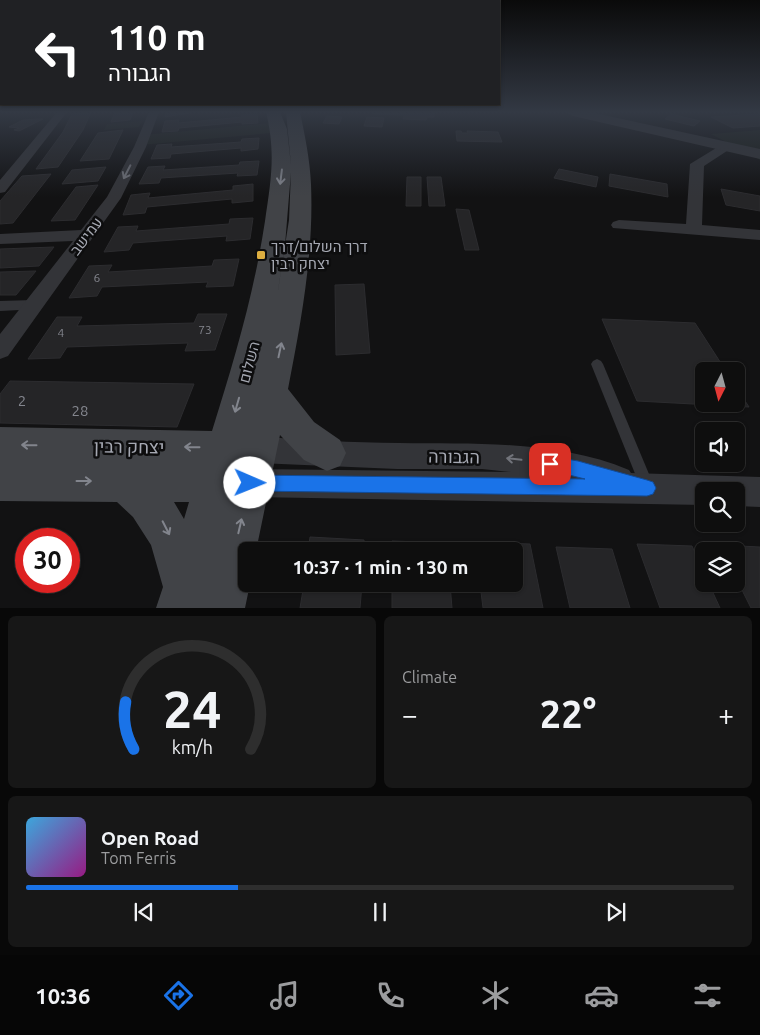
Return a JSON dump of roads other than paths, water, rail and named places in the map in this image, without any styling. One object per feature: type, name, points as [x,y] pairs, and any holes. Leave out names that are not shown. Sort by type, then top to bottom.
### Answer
[{"type":"main road","name":"השלום","points":[[221,608],[237,466],[257,333],[273,245],[282,169],[280,140]]},
{"type":"main road","name":"השלום","points":[[183,597],[237,466],[271,390],[282,339],[299,238],[302,166],[298,140]]},
{"type":"main road","points":[[271,390],[281,408],[296,428],[312,444],[327,453]]},
{"type":"main road","name":"יצחק רבין","points":[[0,444],[237,466]]},
{"type":"main road","points":[[0,481],[122,481],[237,466]]},
{"type":"main road","points":[[122,481],[152,506],[165,525],[180,564],[183,597]]},
{"type":"street","points":[[0,189],[39,140]]},
{"type":"street","name":"עמישב","points":[[0,350],[114,198],[143,140]]},
{"type":"street","points":[[701,140],[760,154]]},
{"type":"street","points":[[722,140],[760,149]]},
{"type":"street","points":[[694,229],[697,164],[726,146]]},
{"type":"street","points":[[620,226],[694,229],[760,235]]},
{"type":"street","points":[[0,239],[87,235]]},
{"type":"street","points":[[0,306],[34,305]]},
{"type":"street","name":"הגבורה","points":[[237,466],[327,453],[482,456],[536,461],[578,469],[647,488]]},
{"type":"street","name":"הגבורה","points":[[237,466],[647,488],[760,492]]},
{"type":"lane","points":[[598,364],[647,488]]},
{"type":"place","name":"דרך השלום/דרך יצחק רבין","points":[[261,255]]}]
